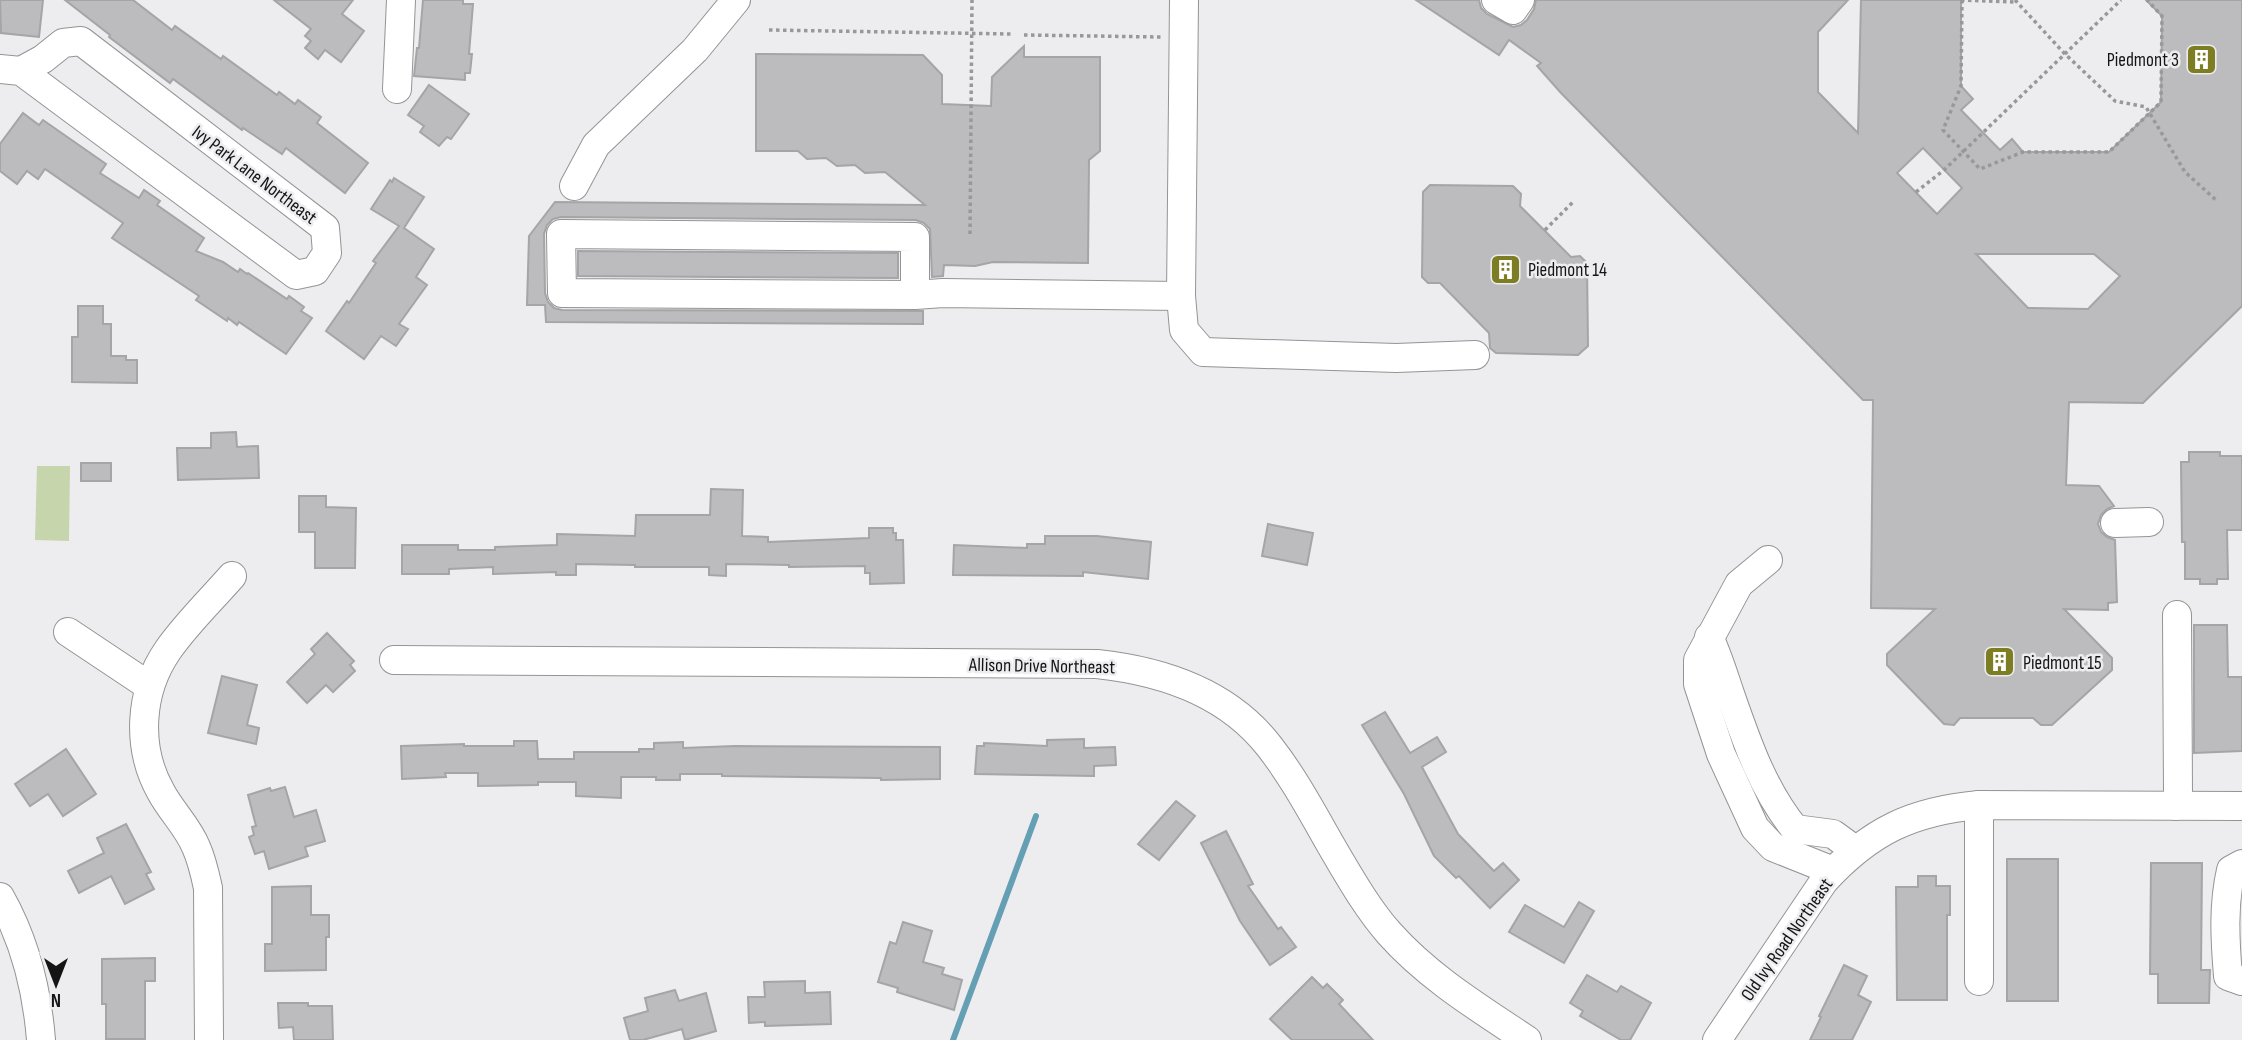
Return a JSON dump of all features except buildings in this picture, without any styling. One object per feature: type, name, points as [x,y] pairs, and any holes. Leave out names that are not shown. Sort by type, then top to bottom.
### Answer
[{"type":"street","points":[[397,89],[401,0]]},
{"type":"street","points":[[574,186],[597,145],[695,50],[736,0]]},
{"type":"street","points":[[1184,0],[1181,296],[1184,330],[1203,352],[1396,358],[1475,355]]},
{"type":"street","points":[[1496,0],[1513,10],[1520,0]]},
{"type":"street","name":"Ivy Park Lane Northeast","points":[[81,41],[325,228],[327,253],[315,271],[296,275],[10,70],[63,43],[81,41]]},
{"type":"street","points":[[915,295],[915,237],[561,234],[562,293],[915,295],[1181,296]]},
{"type":"street","points":[[2115,523],[2149,522]]},
{"type":"street","points":[[1768,560],[1739,584],[1709,637],[1698,660],[1698,684],[1721,754],[1755,828],[1773,846],[1833,871]]},
{"type":"street","points":[[208,1040],[208,888],[195,844],[161,792],[148,763],[143,725],[149,686],[169,648],[232,576]]},
{"type":"street","points":[[2176,806],[2177,615]]},
{"type":"street","points":[[68,632],[149,686]]},
{"type":"street","points":[[1709,637],[1718,655],[1742,727],[1776,806],[1795,829],[1833,834],[1855,850]]},
{"type":"street","name":"Allison Drive Northeast","points":[[394,660],[1097,664],[1133,668],[1171,678],[1222,704],[1267,744],[1288,773],[1364,901],[1388,933],[1417,962],[1454,991],[1527,1040]]},
{"type":"street","points":[[1979,805],[1979,981]]},
{"type":"street","name":"Old Ivy Road Northeast","points":[[1717,1040],[1824,881],[1855,850],[1889,827],[1918,815],[1979,805],[2242,806]]},
{"type":"street","points":[[2242,864],[2231,870],[2226,892],[2225,943],[2228,976],[2242,981]]},
{"type":"street","points":[[0,897],[12,918],[32,975],[41,1040]]},
{"type":"path","points":[[970,234],[972,0]]},
{"type":"path","points":[[2147,0],[2162,16],[2161,102],[2151,112],[2109,152],[2023,152],[1980,169],[1943,130],[1961,86],[1962,0],[2015,1],[2115,102],[2146,107],[2151,112],[2186,172],[2217,201]]},
{"type":"path","points":[[1916,192],[1944,170],[2121,0]]},
{"type":"path","points":[[769,30],[1011,34]]},
{"type":"path","points":[[1024,35],[1184,37]]},
{"type":"path","points":[[1545,230],[1573,202]]},
{"type":"green space","points":[[37,466],[70,466],[69,541],[35,540]]},
{"type":"waterway","points":[[953,1040],[1036,816]]},
{"type":"place","name":"Piedmont 3","points":[[2202,59]]},
{"type":"place","name":"Piedmont 14","points":[[1505,269]]},
{"type":"place","name":"Piedmont 15","points":[[2000,662]]}]
